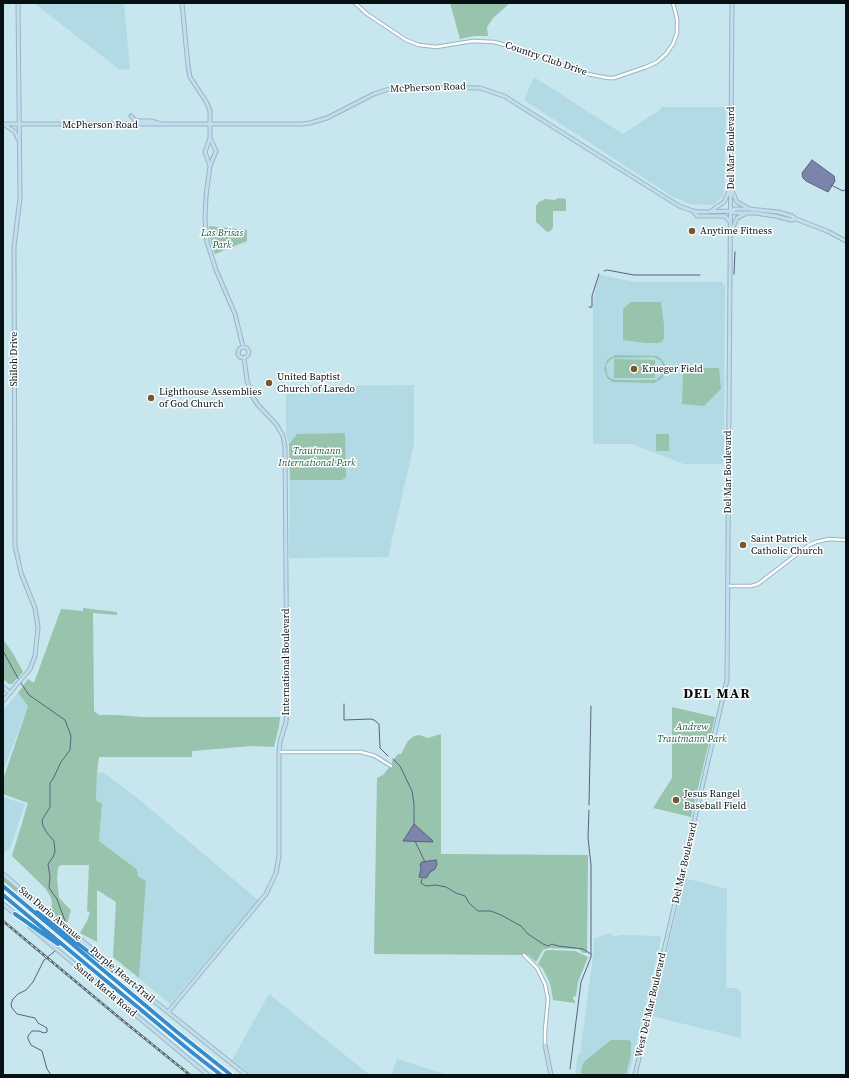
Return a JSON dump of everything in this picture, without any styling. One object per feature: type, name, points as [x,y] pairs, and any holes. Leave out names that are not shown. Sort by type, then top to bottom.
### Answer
[{"type":"highway","name":"Purple Heart Trail","points":[[3,886],[177,1032],[231,1075]]},
{"type":"highway","name":"Purple Heart Trail","points":[[3,895],[220,1075]]},
{"type":"highway","points":[[27,906],[42,914],[112,970],[149,996]]},
{"type":"highway","points":[[15,914],[81,960]]},
{"type":"main road","name":"Shiloh Drive","points":[[3,701],[23,678],[33,663],[38,627],[35,608],[21,573],[15,546],[14,253],[20,202],[18,3]]},
{"type":"main road","name":"International Boulevard","points":[[182,3],[189,72],[193,83],[207,103],[211,116],[210,138],[205,150],[210,166]]},
{"type":"main road","name":"Del Mar Boulevard","points":[[668,935],[726,684],[728,668],[732,3]]},
{"type":"main road","name":"McPherson Road","points":[[4,124],[211,125],[310,123],[327,118],[389,88],[480,88],[504,96],[673,203],[693,211],[710,212],[735,209],[773,211],[792,216],[846,241]]},
{"type":"main road","points":[[131,116],[136,121],[152,121],[162,125]]},
{"type":"main road","points":[[4,124],[16,133],[19,141]]},
{"type":"main road","name":"International Boulevard","points":[[210,138],[216,151],[210,166],[205,206],[207,242],[214,264],[235,314],[243,347],[247,348],[249,352],[244,358]]},
{"type":"main road","points":[[731,187],[737,202],[749,209]]},
{"type":"main road","points":[[710,212],[724,202],[731,187]]},
{"type":"main road","name":"McPherson Road","points":[[730,210],[735,213],[775,216],[791,220],[796,218]]},
{"type":"main road","points":[[693,211],[697,216],[725,216],[730,222]]},
{"type":"main road","points":[[730,234],[737,218],[748,213]]},
{"type":"main road","name":"International Boulevard","points":[[243,347],[239,350],[238,354],[240,357],[244,358]]},
{"type":"main road","name":"International Boulevard","points":[[168,1012],[261,899],[272,882],[277,869],[279,856],[279,752],[280,742],[286,722],[287,708],[285,447],[282,436],[276,424],[258,406],[252,396],[246,380],[244,358]]},
{"type":"main road","points":[[3,686],[10,693]]},
{"type":"main road","name":"San Dario Avenue","points":[[3,874],[246,1075]]},
{"type":"main road","name":"Santa Maria Road","points":[[3,904],[208,1075]]},
{"type":"main road","name":"West Del Mar Boulevard","points":[[635,1075],[668,935]]},
{"type":"main road","points":[[545,1045],[551,1075]]},
{"type":"street","name":"Country Club Drive","points":[[355,3],[373,18],[406,40],[419,45],[436,47],[473,41],[494,42],[537,54],[577,72],[608,78],[614,78],[646,67],[657,62],[666,54],[673,44],[677,34],[677,19],[673,3]]},
{"type":"street","points":[[729,586],[751,586],[758,584],[809,545],[816,542],[846,540]]},
{"type":"street","points":[[279,752],[361,752],[375,756],[391,766]]},
{"type":"street","points":[[524,955],[537,968],[545,984],[548,999],[545,1045]]},
{"type":"shaded area","points":[[34,3],[124,3],[130,69],[120,70]]},
{"type":"shaded area","points":[[534,77],[623,134],[660,110],[661,107],[726,107],[724,194],[714,205],[690,204],[673,197],[524,100]]},
{"type":"shaded area","points":[[812,160],[834,176],[835,181],[828,192],[803,178],[802,173]]},
{"type":"shaded area","points":[[599,274],[638,282],[722,282],[725,286],[724,461],[721,464],[684,464],[632,444],[593,444],[593,301]]},
{"type":"shaded area","points":[[414,385],[414,444],[388,557],[291,558],[289,556],[290,480],[342,480],[345,433],[297,434],[289,444],[286,433],[286,386]]},
{"type":"shaded area","points":[[18,693],[28,706],[3,771],[3,710]]},
{"type":"shaded area","points":[[97,772],[104,773],[141,801],[258,900],[170,1004],[139,978],[146,881],[138,876],[137,868],[99,841],[102,805],[96,800]]},
{"type":"shaded area","points":[[3,797],[25,804],[10,848],[3,854]]},
{"type":"shaded area","points":[[414,824],[432,840],[433,842],[403,841]]},
{"type":"shaded area","points":[[436,860],[437,864],[435,869],[429,873],[426,878],[419,877],[421,869],[420,864],[422,862]]},
{"type":"shaded area","points":[[684,878],[727,889],[726,988],[737,988],[741,992],[741,1038],[652,1016]]},
{"type":"shaded area","points":[[609,933],[615,937],[620,935],[660,936],[661,939],[629,1075],[575,1075],[578,1054],[580,1054],[594,949],[594,939]]},
{"type":"shaded area","points":[[269,994],[370,1075],[251,1075],[232,1060]]},
{"type":"shaded area","points":[[397,1059],[448,1075],[391,1075]]},
{"type":"green space","points":[[450,3],[510,3],[493,18],[487,27],[488,36],[473,36],[460,39]]},
{"type":"green space","points":[[558,198],[566,199],[566,211],[553,211],[553,228],[549,232],[536,222],[536,206],[539,202],[545,199],[555,200]]},
{"type":"green space","name":"Las Brisas Park","points":[[209,226],[247,230],[247,241],[215,254],[211,243]]},
{"type":"green space","points":[[631,302],[661,302],[664,325],[664,338],[662,342],[645,343],[623,340],[623,309]]},
{"type":"green space","points":[[615,355],[657,356],[665,364],[665,373],[661,379],[654,383],[613,382],[607,378],[604,369],[607,360]],"holes":[[[654,357],[661,361],[664,368],[661,376],[656,380],[616,380],[610,378],[607,374],[606,365],[613,358]]]},
{"type":"green space","name":"Krueger Field","points":[[614,359],[655,360],[655,378],[614,378]]},
{"type":"green space","points":[[684,368],[719,368],[721,389],[704,406],[682,404]]},
{"type":"green space","name":"Trautmann International Park","points":[[345,433],[346,477],[342,480],[290,480],[289,444],[297,434]]},
{"type":"green space","points":[[656,434],[669,434],[669,451],[656,451]]},
{"type":"green space","points":[[83,608],[117,612],[117,615],[93,613],[94,711],[99,715],[142,717],[280,717],[274,747],[252,746],[192,751],[192,757],[99,757],[96,800],[102,804],[99,841],[137,869],[138,876],[146,881],[139,978],[113,957],[116,902],[97,890],[97,942],[80,933],[90,912],[87,911],[89,865],[62,865],[58,867],[57,879],[59,898],[71,910],[66,923],[51,911],[51,898],[46,889],[12,856],[28,803],[3,794],[3,780],[28,706],[18,693],[28,679],[34,683],[61,609],[83,611]]},
{"type":"green space","points":[[3,639],[23,672],[12,684],[9,684],[3,679]]},
{"type":"green space","name":"Andrew Trautmann Park","points":[[672,707],[715,717],[691,817],[653,808],[672,778]]},
{"type":"green space","points":[[441,734],[441,854],[588,855],[587,953],[583,953],[579,949],[549,948],[543,950],[536,962],[528,955],[374,954],[377,778],[383,775],[392,764],[392,761],[398,754],[401,754],[408,741],[414,736],[419,735],[428,738]]},
{"type":"green space","points":[[3,877],[38,907],[37,908],[3,881]]},
{"type":"green space","points":[[545,951],[575,951],[588,957],[578,982],[576,996],[573,997],[575,1003],[553,1000],[550,983],[543,969],[538,964]]},
{"type":"green space","points":[[611,1040],[628,1040],[631,1042],[631,1054],[626,1075],[581,1075],[582,1066],[585,1061]]},
{"type":"waterway","points":[[831,185],[843,191],[846,189]]},
{"type":"waterway","points":[[734,274],[735,252]]},
{"type":"waterway","points":[[604,271],[607,270],[634,275],[700,275]]},
{"type":"waterway","points":[[589,307],[592,307],[592,296],[599,274]]},
{"type":"waterway","points":[[3,651],[19,680]]},
{"type":"waterway","points":[[21,683],[29,695],[65,720],[71,736],[70,750],[61,762],[50,783],[50,807],[42,820],[43,826],[54,841],[55,852],[48,864],[50,877],[49,888],[57,899],[65,921]]},
{"type":"waterway","points":[[344,704],[344,720],[371,719],[379,724],[380,748],[388,756]]},
{"type":"waterway","points":[[589,805],[591,706]]},
{"type":"waterway","points":[[393,759],[400,766],[412,791],[414,804],[414,824]]},
{"type":"waterway","points":[[570,1069],[581,982],[591,957],[591,865],[588,838],[589,810]]},
{"type":"waterway","points":[[415,841],[425,862]]},
{"type":"waterway","points":[[422,879],[421,883],[426,886],[436,885],[446,887],[465,896],[469,903],[478,911],[491,911],[501,915],[521,926],[528,934],[543,944],[548,946],[552,944],[583,949],[591,954]]},
{"type":"waterway","points":[[51,1075],[47,1069],[42,1051],[31,1045],[28,1039],[28,1036],[32,1031],[44,1033],[47,1032],[47,1028],[38,1023],[35,1018],[17,1014],[12,1008],[11,1004],[13,999],[18,994],[26,990],[33,982],[44,960],[55,951]]},
{"type":"railway","points":[[3,921],[190,1075]]},
{"type":"place","name":"Anytime Fitness","points":[[692,231]]},
{"type":"place","name":"Krueger Field","points":[[634,369]]},
{"type":"place","name":"United Baptist Church of Laredo","points":[[269,383]]},
{"type":"place","name":"Lighthouse Assemblies of God Church","points":[[151,398]]},
{"type":"place","name":"Saint Patrick Catholic Church","points":[[743,545]]},
{"type":"place","name":"Jesus Rangel Baseball Field","points":[[676,800]]},
{"type":"district","name":"DEL MAR","points":[[717,694]]}]
